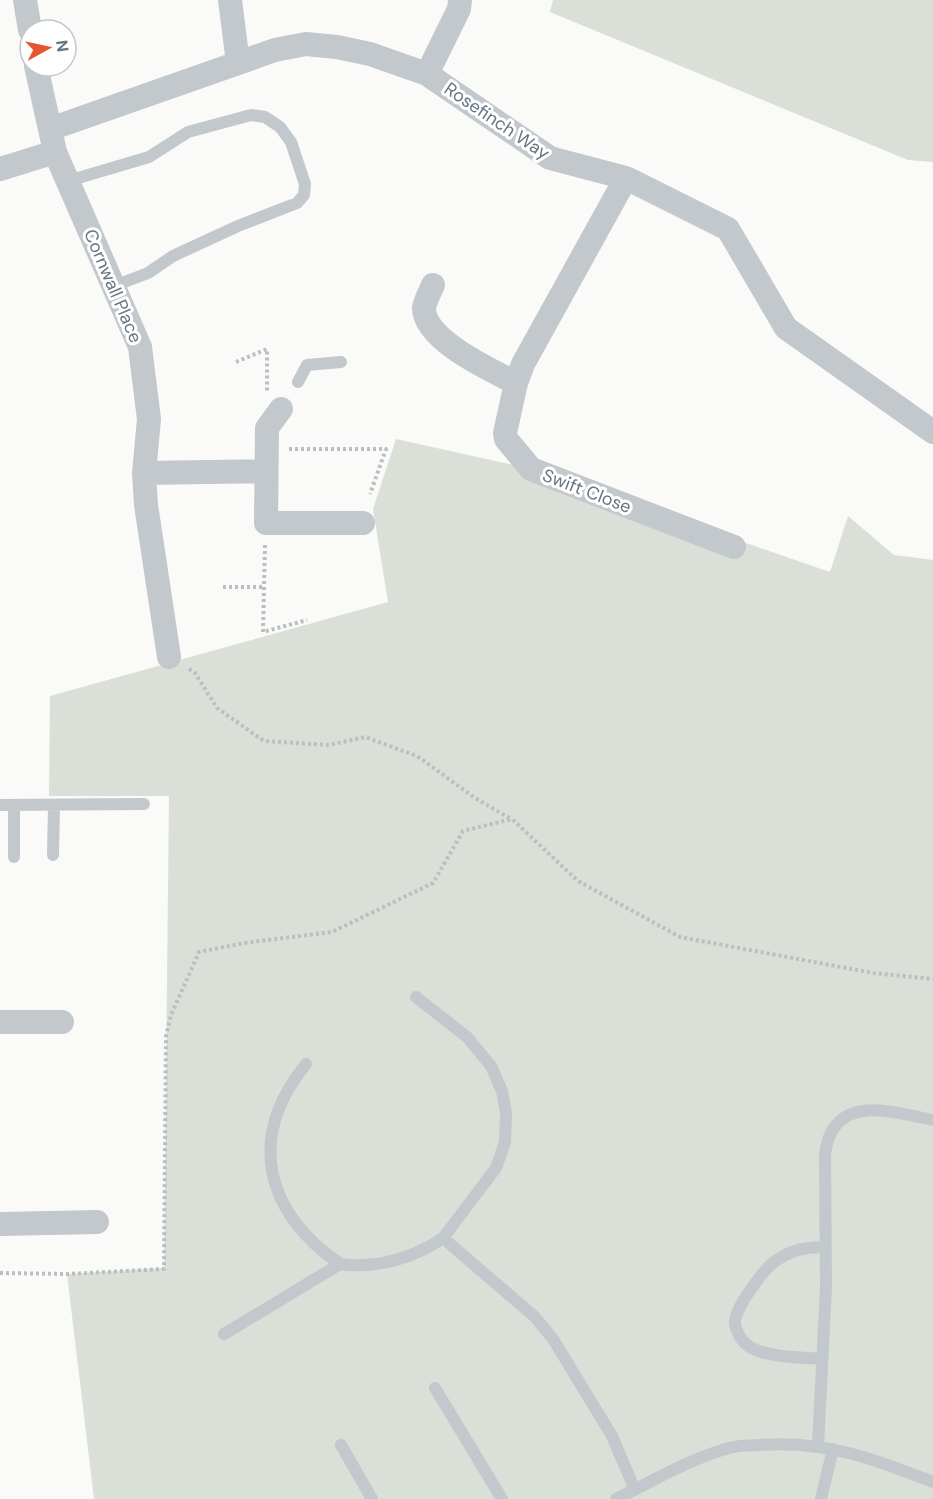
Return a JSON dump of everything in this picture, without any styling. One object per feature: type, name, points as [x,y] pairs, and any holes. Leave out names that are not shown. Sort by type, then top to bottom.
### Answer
[{"type":"street","points":[[25,0],[28,18]]},
{"type":"street","points":[[230,0],[238,63]]},
{"type":"street","points":[[427,74],[459,9],[460,0]]},
{"type":"street","name":"Rosefinch Way","points":[[50,129],[275,51],[306,44],[370,54],[427,74],[550,158],[626,178],[728,229],[786,328],[933,432]]},
{"type":"street","name":"Cornwall Place","points":[[39,78],[56,152],[140,347],[149,419],[144,473],[146,505],[169,657]]},
{"type":"street","points":[[0,169],[56,152]]},
{"type":"street","name":"Swift Close","points":[[626,178],[523,364],[516,383],[505,433],[506,439],[531,469],[734,546]]},
{"type":"street","points":[[433,285],[424,307],[429,324],[439,335],[472,361],[516,383]]},
{"type":"street","points":[[144,473],[270,439],[266,523],[363,523]]},
{"type":"street","points":[[0,1022],[62,1022]]},
{"type":"street","points":[[0,1224],[97,1222]]},
{"type":"lane","points":[[68,181],[149,157],[188,132],[251,115],[265,117],[280,127],[291,142],[305,184],[304,195],[297,202],[238,226],[173,256],[148,273],[114,286]]},
{"type":"lane","points":[[298,382],[307,365],[341,362]]},
{"type":"lane","points":[[0,805],[144,804]]},
{"type":"lane","points":[[14,805],[14,857]]},
{"type":"lane","points":[[53,855],[54,805]]},
{"type":"lane","points":[[306,1065],[294,1079],[283,1098],[272,1129],[270,1160],[276,1187],[288,1214],[308,1239],[340,1264],[377,1265],[426,1250],[443,1238],[496,1168],[505,1142],[506,1113],[502,1091],[491,1066],[467,1038],[416,997]]},
{"type":"lane","points":[[818,1445],[826,1247],[825,1154],[829,1136],[838,1122],[865,1109],[933,1120]]},
{"type":"lane","points":[[443,1238],[535,1317],[553,1339],[612,1436],[635,1490]]},
{"type":"lane","points":[[822,1359],[757,1351],[747,1346],[735,1325],[736,1314],[742,1303],[775,1261],[803,1248],[826,1247]]},
{"type":"lane","points":[[224,1334],[340,1264]]},
{"type":"lane","points":[[435,1388],[502,1499]]},
{"type":"lane","points":[[617,1499],[691,1462],[731,1447],[771,1444],[818,1445],[851,1453],[933,1482]]},
{"type":"lane","points":[[341,1445],[372,1499]]},
{"type":"lane","points":[[821,1499],[833,1449]]},
{"type":"path","points":[[236,362],[267,349],[270,439],[386,449],[370,494]]},
{"type":"path","points":[[266,523],[263,632],[308,620]]},
{"type":"path","points":[[223,587],[264,587]]},
{"type":"path","points":[[169,657],[195,673],[217,708],[264,741],[329,745],[365,737],[417,756],[476,798],[512,819]]},
{"type":"shaded area","points":[[553,0],[933,0],[933,162],[908,160],[550,12]]},
{"type":"shaded area","points":[[396,439],[531,469],[830,572],[848,516],[894,555],[933,560],[933,1499],[94,1499],[67,1274],[164,1268],[169,796],[49,796],[50,696],[388,602],[373,509]]}]
